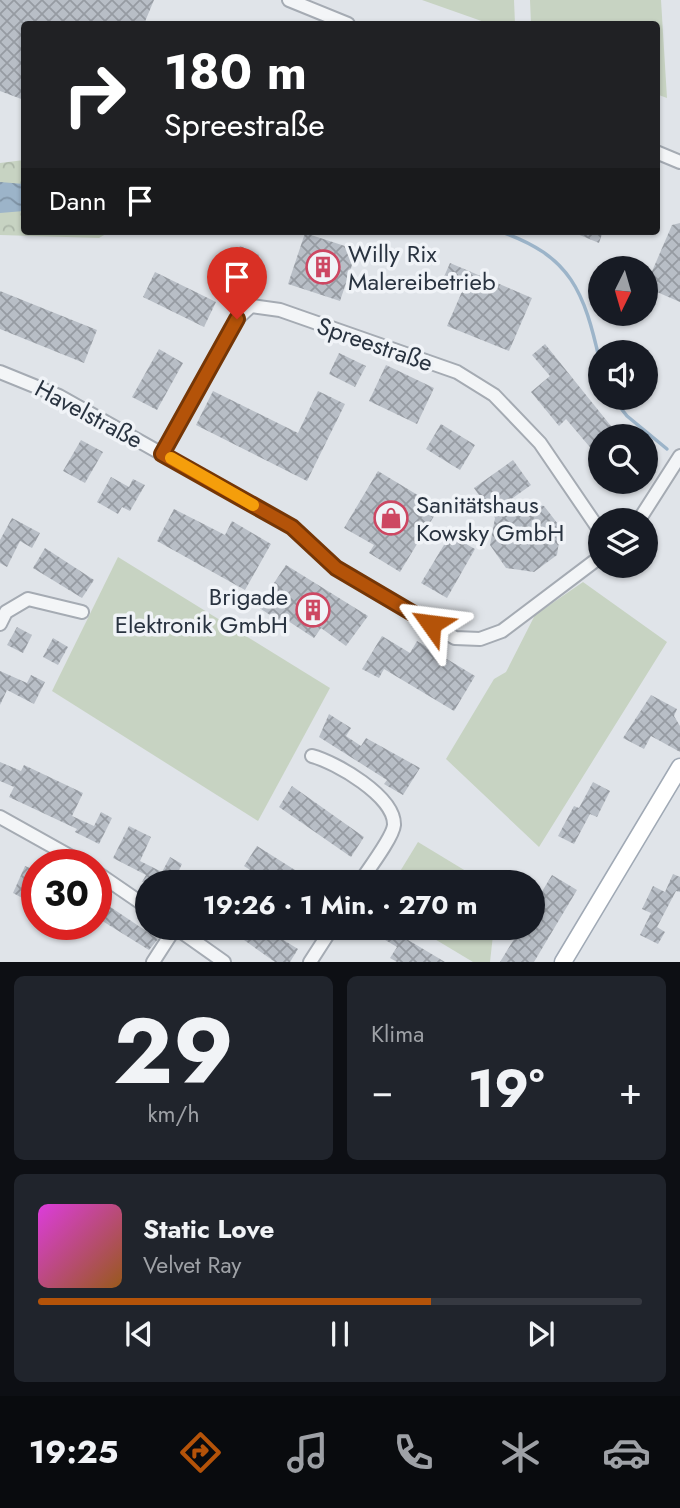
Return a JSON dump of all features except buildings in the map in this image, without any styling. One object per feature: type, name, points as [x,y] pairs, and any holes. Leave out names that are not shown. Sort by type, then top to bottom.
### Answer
[{"type":"main road","points":[[563,962],[680,767]]},
{"type":"street","points":[[289,0],[341,21]]},
{"type":"street","points":[[660,154],[680,162]]},
{"type":"street","name":"Spreestraße","points":[[162,454],[237,319],[251,306],[279,310],[457,372],[494,395],[540,443],[588,513]]},
{"type":"street","name":"Havelstraße","points":[[0,372],[59,396],[292,527],[336,568],[455,638],[480,639],[502,632],[588,566]]},
{"type":"street","points":[[647,508],[680,456]]},
{"type":"street","points":[[0,624],[6,612],[28,599],[82,612]]},
{"type":"street","points":[[312,756],[327,760],[354,775],[384,804],[393,818],[393,829],[367,870]]},
{"type":"street","points":[[0,817],[57,849]]},
{"type":"street","points":[[112,883],[135,899]]},
{"type":"street","points":[[153,962],[168,940]]},
{"type":"street","points":[[193,940],[224,962]]},
{"type":"street","points":[[310,962],[324,940]]},
{"type":"green space","points":[[422,0],[514,0],[515,21],[482,21]]},
{"type":"green space","points":[[530,0],[661,0],[667,98],[660,95],[660,21],[531,21]]},
{"type":"green space","points":[[21,160],[21,235],[104,235],[99,238],[0,235],[0,163]]},
{"type":"green space","points":[[118,557],[330,688],[258,821],[52,691]]},
{"type":"green space","points":[[583,582],[667,642],[539,847],[446,759],[494,679],[506,672],[535,615]]},
{"type":"green space","points":[[418,842],[464,870],[401,870]]},
{"type":"green space","points":[[436,940],[492,940],[490,962],[473,962]]},
{"type":"water","points":[[0,182],[21,184],[21,211],[0,213]]},
{"type":"waterway","points":[[509,235],[543,252],[559,265],[580,296],[595,340]]},
{"type":"waterway","points":[[622,410],[667,449]]},
{"type":"slow traffic","points":[[171,458],[253,505]]},
{"type":"place","name":"Willy Rix Malereibetrieb","points":[[323,267]]},
{"type":"place","name":"Sanitätshaus Kowsky GmbH","points":[[391,518]]},
{"type":"place","name":"Brigade Elektronik GmbH","points":[[313,610]]},
{"type":"route","points":[[237,319],[162,454],[292,527],[336,568],[431,624]]}]
